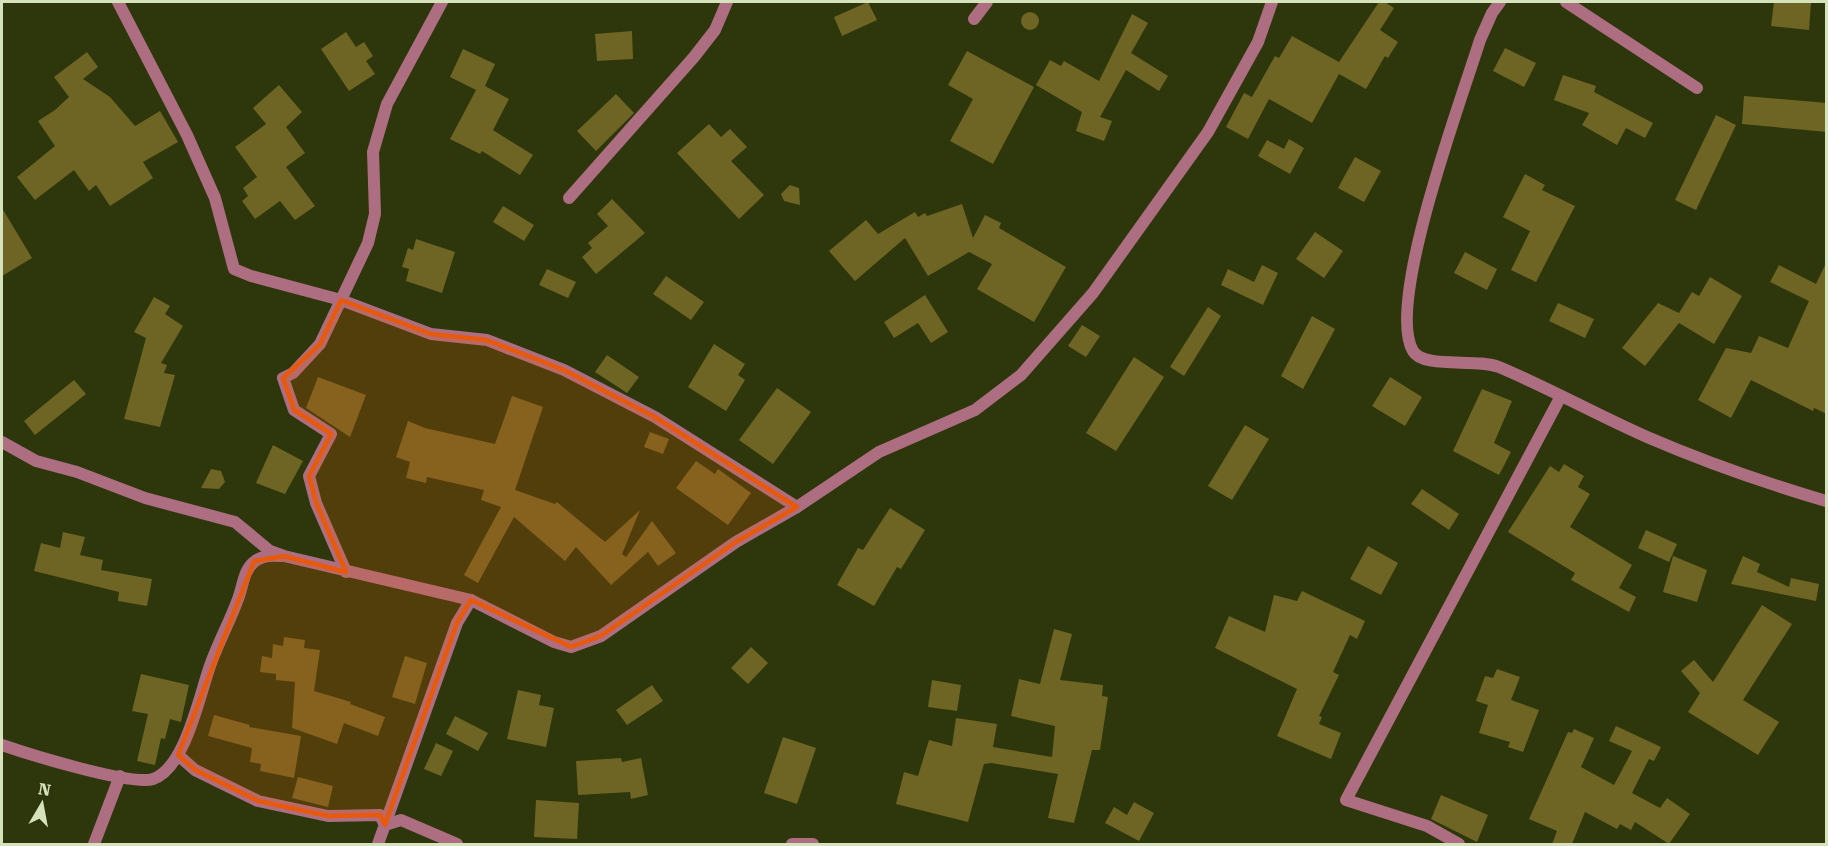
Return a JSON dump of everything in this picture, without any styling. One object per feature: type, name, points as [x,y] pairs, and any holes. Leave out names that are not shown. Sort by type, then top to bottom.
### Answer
[{"type":"street","points":[[118,2],[187,135],[215,198],[234,269],[251,276],[341,300],[431,334],[487,340],[564,370],[655,417],[797,507]]},
{"type":"street","points":[[346,572],[316,503],[309,476],[332,434],[294,411],[283,378],[293,373],[320,344],[368,243],[375,214],[373,152],[387,104],[442,2]]},
{"type":"street","points":[[569,198],[694,57],[715,30],[727,2]]},
{"type":"street","points":[[974,19],[987,2]]},
{"type":"street","points":[[2,442],[36,461],[77,472],[144,498],[235,522],[270,551],[346,572],[471,600],[554,642],[571,647],[601,636],[736,542],[797,507],[879,452],[975,410],[1021,375],[1093,293],[1208,132],[1257,42],[1272,2]]},
{"type":"street","points":[[1500,2],[1492,13],[1480,40],[1423,216],[1407,298],[1408,333],[1412,350],[1423,361],[1466,362],[1496,366],[1707,462],[1827,501]]},
{"type":"street","points":[[1566,2],[1697,88]]},
{"type":"street","points":[[1459,844],[1427,826],[1346,800],[1561,396]]},
{"type":"street","points":[[2,745],[130,780],[153,779],[161,774],[178,755],[200,701],[209,666],[239,599],[247,571],[254,561],[268,555],[284,556]]},
{"type":"street","points":[[378,844],[457,623],[471,600]]},
{"type":"street","points":[[178,755],[195,770],[258,801],[328,816],[380,815],[386,825]]},
{"type":"street","points":[[94,844],[120,777]]},
{"type":"street","points":[[386,825],[401,820],[457,844]]},
{"type":"street","points":[[792,844],[813,844]]},
{"type":"highlighted area","points":[[341,300],[431,334],[487,340],[564,370],[655,417],[797,507],[736,542],[601,636],[571,647],[471,600],[457,623],[385,825],[380,815],[328,816],[258,801],[195,770],[178,755],[254,561],[284,556],[346,572],[316,503],[309,476],[331,434],[294,410],[283,378],[320,344]]},
{"type":"building","points":[[868,2],[877,20],[842,36],[834,17]]},
{"type":"building","points":[[1379,2],[1385,2],[1394,8],[1380,30],[1398,42],[1388,58],[1385,56],[1366,89],[1339,74],[1312,123],[1269,99],[1248,139],[1226,127],[1244,93],[1252,97],[1275,56],[1279,58],[1292,36],[1339,62]]},
{"type":"building","points":[[1774,2],[1811,2],[1809,30],[1771,26]]},
{"type":"building","points":[[1026,12],[1034,12],[1039,17],[1037,28],[1026,30],[1021,25],[1021,17]]},
{"type":"building","points":[[1132,14],[1148,23],[1131,53],[1168,76],[1159,91],[1126,70],[1100,117],[1112,121],[1104,141],[1076,131],[1082,112],[1036,85],[1050,60],[1061,66],[1064,61],[1099,81]]},
{"type":"building","points":[[632,31],[633,59],[597,61],[595,34]]},
{"type":"building","points":[[346,32],[356,47],[364,42],[373,56],[366,61],[375,74],[349,91],[321,49]]},
{"type":"building","points":[[1505,48],[1536,63],[1524,87],[1493,71]]},
{"type":"building","points":[[463,49],[495,64],[485,86],[509,99],[493,130],[533,155],[520,175],[482,151],[480,154],[450,139],[476,90],[450,77]]},
{"type":"building","points":[[967,51],[1034,87],[993,164],[950,141],[973,99],[948,85]]},
{"type":"building","points":[[87,52],[98,67],[83,79],[110,97],[135,126],[160,111],[178,142],[143,162],[153,178],[110,206],[96,185],[89,191],[74,170],[35,200],[17,177],[55,146],[38,121],[69,97],[54,77]]},
{"type":"building","points":[[1563,75],[1596,86],[1594,92],[1653,123],[1645,138],[1626,128],[1617,145],[1582,125],[1589,113],[1554,100]]},
{"type":"building","points":[[279,85],[302,112],[286,127],[305,153],[286,167],[315,206],[295,220],[280,201],[255,219],[242,201],[248,196],[243,188],[257,177],[235,147],[266,124],[253,108]]},
{"type":"building","points":[[616,94],[634,113],[596,151],[577,131]]},
{"type":"building","points":[[1744,96],[1827,103],[1827,132],[1742,124]]},
{"type":"building","points":[[1716,115],[1736,125],[1696,210],[1675,200]]},
{"type":"building","points":[[709,124],[721,137],[730,129],[747,147],[731,161],[764,195],[739,219],[677,153]]},
{"type":"building","points":[[1289,139],[1304,148],[1290,174],[1258,156],[1267,140],[1284,149]]},
{"type":"building","points":[[1355,157],[1381,171],[1364,202],[1338,188]]},
{"type":"building","points":[[1525,174],[1545,185],[1542,190],[1575,206],[1536,282],[1511,270],[1530,231],[1503,217]]},
{"type":"building","points":[[790,185],[799,188],[800,205],[784,201],[781,194]]},
{"type":"building","points":[[612,199],[645,233],[596,274],[582,257],[592,248],[588,243],[608,226],[597,214]]},
{"type":"building","points":[[962,204],[973,238],[985,215],[1001,223],[999,228],[1066,267],[1034,322],[977,289],[992,264],[969,252],[928,276],[905,238],[855,281],[829,251],[866,220],[878,234],[915,212],[918,217],[925,213],[927,216]]},
{"type":"building","points":[[503,206],[534,225],[524,241],[493,222]]},
{"type":"building","points":[[2,208],[32,258],[2,276]]},
{"type":"building","points":[[1315,232],[1343,251],[1324,278],[1296,259]]},
{"type":"building","points":[[416,239],[455,252],[442,293],[406,281],[409,269],[402,267],[408,248],[413,250]]},
{"type":"building","points":[[1465,252],[1497,269],[1487,290],[1454,273]]},
{"type":"building","points":[[1827,261],[1827,414],[1814,408],[1813,411],[1751,380],[1731,418],[1698,400],[1726,348],[1751,353],[1759,336],[1788,348],[1809,301],[1770,282],[1779,265],[1816,284]]},
{"type":"building","points":[[1262,265],[1278,273],[1263,305],[1221,285],[1228,269],[1254,282]]},
{"type":"building","points":[[547,269],[576,282],[568,298],[539,285]]},
{"type":"building","points":[[666,276],[704,302],[691,320],[653,294]]},
{"type":"building","points":[[1710,277],[1742,296],[1714,344],[1679,323],[1645,366],[1622,348],[1658,303],[1679,313],[1692,292],[1699,296]]},
{"type":"building","points":[[925,295],[948,332],[931,343],[918,323],[894,338],[884,322]]},
{"type":"building","points":[[154,297],[170,306],[165,314],[183,326],[161,363],[167,365],[164,373],[175,375],[160,427],[124,419],[146,338],[134,332]]},
{"type":"building","points":[[1558,303],[1594,319],[1585,338],[1549,321]]},
{"type":"building","points":[[1208,307],[1221,316],[1184,376],[1170,367]]},
{"type":"building","points":[[1312,316],[1335,329],[1303,389],[1281,376]]},
{"type":"building","points":[[1082,325],[1100,336],[1086,357],[1068,346]]},
{"type":"building","points":[[714,344],[745,364],[738,375],[745,380],[726,411],[688,387]]},
{"type":"building","points":[[607,355],[639,377],[627,393],[595,372]]},
{"type":"building","points":[[1134,357],[1164,377],[1116,451],[1086,433]]},
{"type":"building","points":[[318,377],[366,395],[350,437],[306,408]]},
{"type":"building","points":[[1390,377],[1422,397],[1405,426],[1372,406]]},
{"type":"building","points":[[74,380],[86,394],[35,435],[24,421]]},
{"type":"building","points":[[777,388],[811,412],[773,464],[739,440]]},
{"type":"building","points":[[1482,389],[1512,401],[1494,443],[1511,452],[1499,475],[1453,451]]},
{"type":"building","points":[[512,396],[543,407],[515,490],[555,504],[557,502],[605,542],[640,510],[622,554],[626,557],[652,521],[676,553],[658,566],[648,552],[611,585],[576,547],[565,561],[514,517],[478,583],[464,575],[501,507],[481,500],[484,490],[427,477],[426,483],[406,478],[410,462],[396,457],[408,421],[425,428],[495,444]]},
{"type":"building","points":[[1245,425],[1269,439],[1232,500],[1208,486]]},
{"type":"building","points":[[650,432],[669,439],[663,454],[644,447]]},
{"type":"building","points":[[273,445],[303,461],[285,494],[256,483]]},
{"type":"building","points":[[696,461],[715,474],[718,469],[751,493],[728,525],[676,488]]},
{"type":"building","points":[[1564,464],[1584,476],[1578,487],[1590,494],[1570,527],[1632,565],[1619,588],[1636,597],[1629,612],[1571,580],[1575,573],[1508,532],[1550,466],[1559,472]]},
{"type":"building","points":[[211,469],[221,471],[225,482],[219,489],[201,488]]},
{"type":"building","points":[[1422,489],[1459,514],[1449,530],[1411,504]]},
{"type":"building","points":[[890,508],[925,530],[901,569],[897,567],[874,606],[837,585],[858,548],[863,550]]},
{"type":"building","points":[[1646,530],[1677,544],[1669,562],[1638,548]]},
{"type":"building","points":[[63,532],[85,537],[80,555],[103,560],[101,570],[152,579],[147,606],[118,601],[119,592],[34,571],[41,543],[60,548]]},
{"type":"building","points":[[1368,546],[1398,563],[1381,595],[1350,579]]},
{"type":"building","points":[[1673,556],[1707,570],[1697,602],[1663,592]]},
{"type":"building","points":[[1743,556],[1760,564],[1757,572],[1789,587],[1791,578],[1819,584],[1816,601],[1731,584]]},
{"type":"building","points":[[1302,591],[1365,621],[1357,639],[1350,635],[1333,672],[1339,675],[1319,716],[1322,717],[1319,724],[1341,733],[1331,759],[1277,736],[1297,689],[1215,648],[1229,616],[1265,632],[1274,595],[1297,601]]},
{"type":"building","points":[[1762,605],[1792,624],[1743,700],[1779,722],[1758,755],[1688,712],[1700,693],[1681,671],[1694,660],[1713,682]]},
{"type":"building","points":[[1054,629],[1072,634],[1060,680],[1103,685],[1102,696],[1108,697],[1100,750],[1092,750],[1074,823],[1048,818],[1058,774],[991,763],[984,764],[968,822],[896,804],[904,772],[918,776],[929,740],[952,746],[956,718],[997,724],[993,747],[1052,757],[1055,726],[1011,716],[1019,679],[1040,684]]},
{"type":"building","points":[[284,637],[305,640],[304,648],[320,650],[314,691],[351,702],[350,704],[385,717],[378,736],[344,723],[337,744],[292,728],[295,682],[276,680],[276,674],[260,672],[262,656],[272,658],[273,644],[283,646]]},
{"type":"building","points":[[751,647],[768,663],[748,684],[731,668]]},
{"type":"building","points":[[405,656],[427,663],[415,704],[392,697]]},
{"type":"building","points":[[1497,669],[1520,677],[1511,700],[1539,710],[1523,752],[1508,747],[1510,742],[1479,733],[1488,705],[1476,701],[1485,676],[1493,678]]},
{"type":"building","points":[[141,674],[189,685],[181,722],[170,719],[165,739],[161,738],[155,765],[137,761],[148,714],[132,711]]},
{"type":"building","points":[[932,680],[961,685],[957,711],[928,707]]},
{"type":"building","points":[[652,685],[663,701],[627,725],[616,710]]},
{"type":"building","points":[[518,690],[541,695],[539,705],[554,708],[546,747],[507,739]]},
{"type":"building","points":[[214,715],[250,725],[249,727],[301,736],[294,778],[260,771],[261,764],[250,762],[252,748],[208,736]]},
{"type":"building","points":[[455,716],[488,733],[478,751],[446,734]]},
{"type":"building","points":[[1616,726],[1661,747],[1654,761],[1649,759],[1632,793],[1660,808],[1667,798],[1690,814],[1669,844],[1635,822],[1631,830],[1620,824],[1617,829],[1585,812],[1572,844],[1552,844],[1557,831],[1529,819],[1568,732],[1572,733],[1574,729],[1594,738],[1581,767],[1614,785],[1632,751],[1609,741]]},
{"type":"building","points":[[783,737],[816,748],[797,804],[764,793]]},
{"type":"building","points":[[436,743],[453,751],[441,776],[424,769]]},
{"type":"building","points":[[621,758],[622,762],[641,758],[648,795],[631,799],[630,792],[578,795],[576,761]]},
{"type":"building","points":[[298,777],[333,786],[328,807],[292,798]]},
{"type":"building","points":[[1441,795],[1488,815],[1477,842],[1431,819]]},
{"type":"building","points":[[536,800],[579,803],[577,839],[534,837]]},
{"type":"building","points":[[1134,802],[1154,813],[1139,841],[1105,823],[1114,807],[1127,815]]}]
